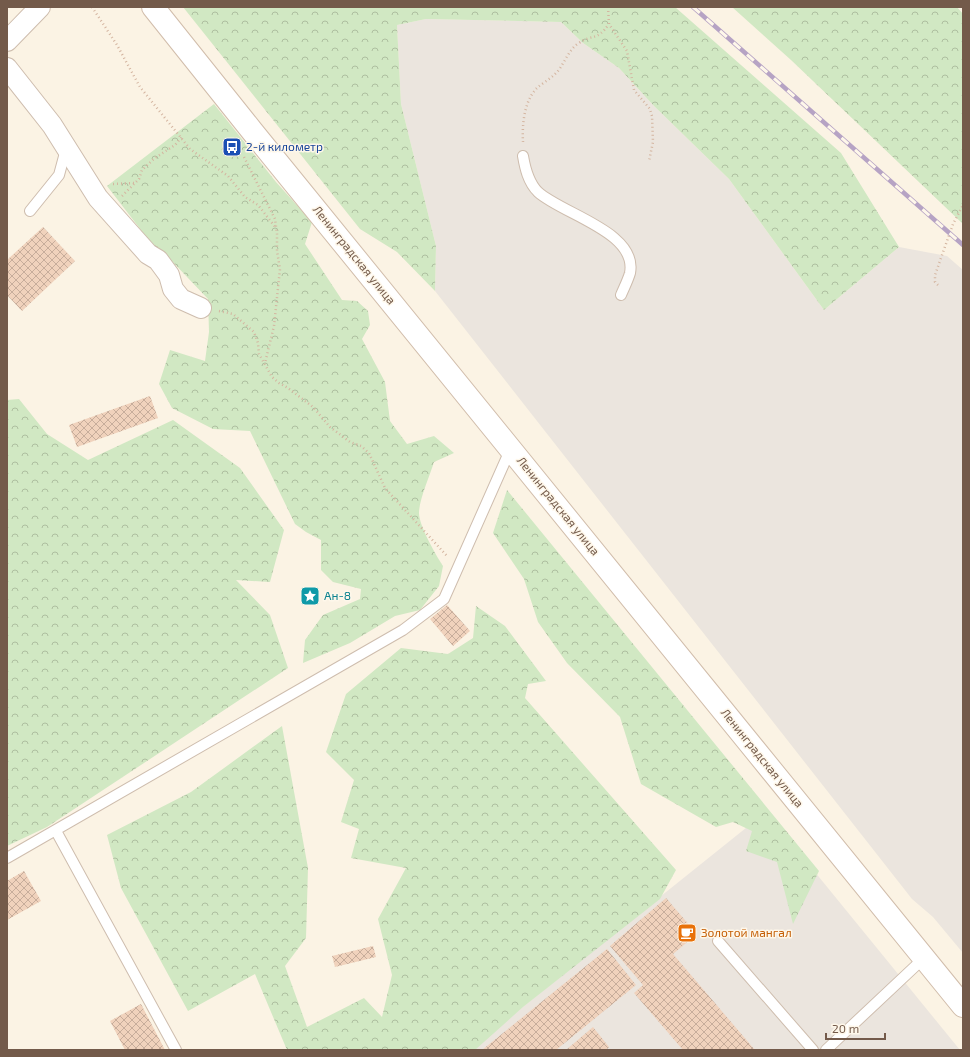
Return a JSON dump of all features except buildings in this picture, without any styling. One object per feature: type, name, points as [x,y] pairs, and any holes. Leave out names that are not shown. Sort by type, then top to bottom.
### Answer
[{"type":"main road","name":"Ленинградская улица","points":[[154,7],[257,137],[963,1006]]},
{"type":"street","points":[[7,41],[40,7]]},
{"type":"street","points":[[7,68],[33,100],[66,147],[98,198],[148,254],[158,260],[181,299],[201,308]]},
{"type":"lane","points":[[30,211],[59,175],[66,147]]},
{"type":"lane","points":[[523,156],[526,174],[538,192],[602,228],[617,239],[627,253],[630,272],[621,295]]},
{"type":"lane","points":[[7,858],[56,831],[277,701],[403,630],[444,599],[511,448]]},
{"type":"lane","points":[[56,831],[176,1050]]},
{"type":"lane","points":[[718,941],[813,1050]]},
{"type":"lane","points":[[826,1050],[924,958]]},
{"type":"path","points":[[92,7],[117,45],[140,87],[182,137],[190,149],[228,176],[245,197],[258,205],[276,228]]},
{"type":"path","points":[[608,7],[609,24],[627,51],[634,90],[650,109],[652,116],[653,142],[648,161]]},
{"type":"path","points":[[523,156],[523,124],[530,97],[536,88],[556,74],[568,54],[578,43],[599,36],[609,24]]},
{"type":"path","points":[[108,210],[139,179],[142,170],[155,158],[175,145],[182,137]]},
{"type":"path","points":[[244,157],[275,219],[276,228],[277,251],[280,269],[274,326],[265,364]]},
{"type":"path","points":[[938,285],[935,282],[935,274],[953,224],[963,205]]},
{"type":"path","points":[[201,308],[233,314],[254,332],[258,343],[259,354],[272,377],[313,407],[330,427],[350,442],[361,446],[369,453],[385,488],[457,569]]},
{"type":"shaded area","points":[[426,19],[561,22],[583,43],[619,68],[654,106],[729,179],[824,310],[899,247],[947,256],[963,270],[963,953],[933,917],[912,899],[435,291],[436,246],[401,104],[397,25]]},
{"type":"shaded area","points":[[766,812],[960,1050],[469,1050]]},
{"type":"green space","points":[[183,7],[675,7],[841,153],[899,247],[824,310],[729,179],[654,106],[619,68],[583,43],[561,22],[426,19],[397,25],[401,104],[436,246],[435,291],[397,252],[360,229]]},
{"type":"green space","points":[[732,7],[957,7],[963,14],[963,224],[791,60]]},
{"type":"green space","points":[[214,104],[276,182],[312,222],[305,244],[342,300],[357,301],[368,311],[370,325],[362,339],[385,382],[390,421],[407,444],[434,436],[454,453],[434,462],[419,508],[420,519],[428,540],[443,566],[439,586],[420,610],[395,616],[350,643],[303,663],[305,640],[323,615],[360,599],[361,589],[333,582],[321,570],[321,540],[295,524],[250,431],[213,429],[172,408],[159,384],[170,350],[205,361],[209,332],[208,299],[168,257],[151,243],[107,186]]},
{"type":"green space","points":[[19,399],[47,434],[88,460],[173,420],[240,468],[284,530],[270,582],[236,580],[270,615],[288,668],[47,827],[7,846],[7,400]]},
{"type":"green space","points":[[507,490],[819,871],[793,924],[777,862],[746,851],[752,831],[733,822],[716,827],[641,784],[620,717],[567,663],[538,622],[524,579],[493,533]]},
{"type":"green space","points":[[476,606],[505,626],[546,681],[528,684],[525,698],[676,870],[660,899],[523,1007],[475,1050],[287,1050],[255,974],[188,1011],[121,888],[107,835],[191,792],[282,726],[308,868],[306,938],[285,966],[307,1027],[364,998],[382,1017],[392,975],[378,919],[406,868],[351,858],[359,829],[341,822],[354,780],[326,752],[346,694],[401,648],[448,654],[473,638]]},
{"type":"railway","points":[[693,7],[963,245]]},
{"type":"place","name":"2-й километр","points":[[232,147]]},
{"type":"place","name":"Ан-8","points":[[310,596]]},
{"type":"place","name":"Золотой мангал","points":[[687,933]]}]
